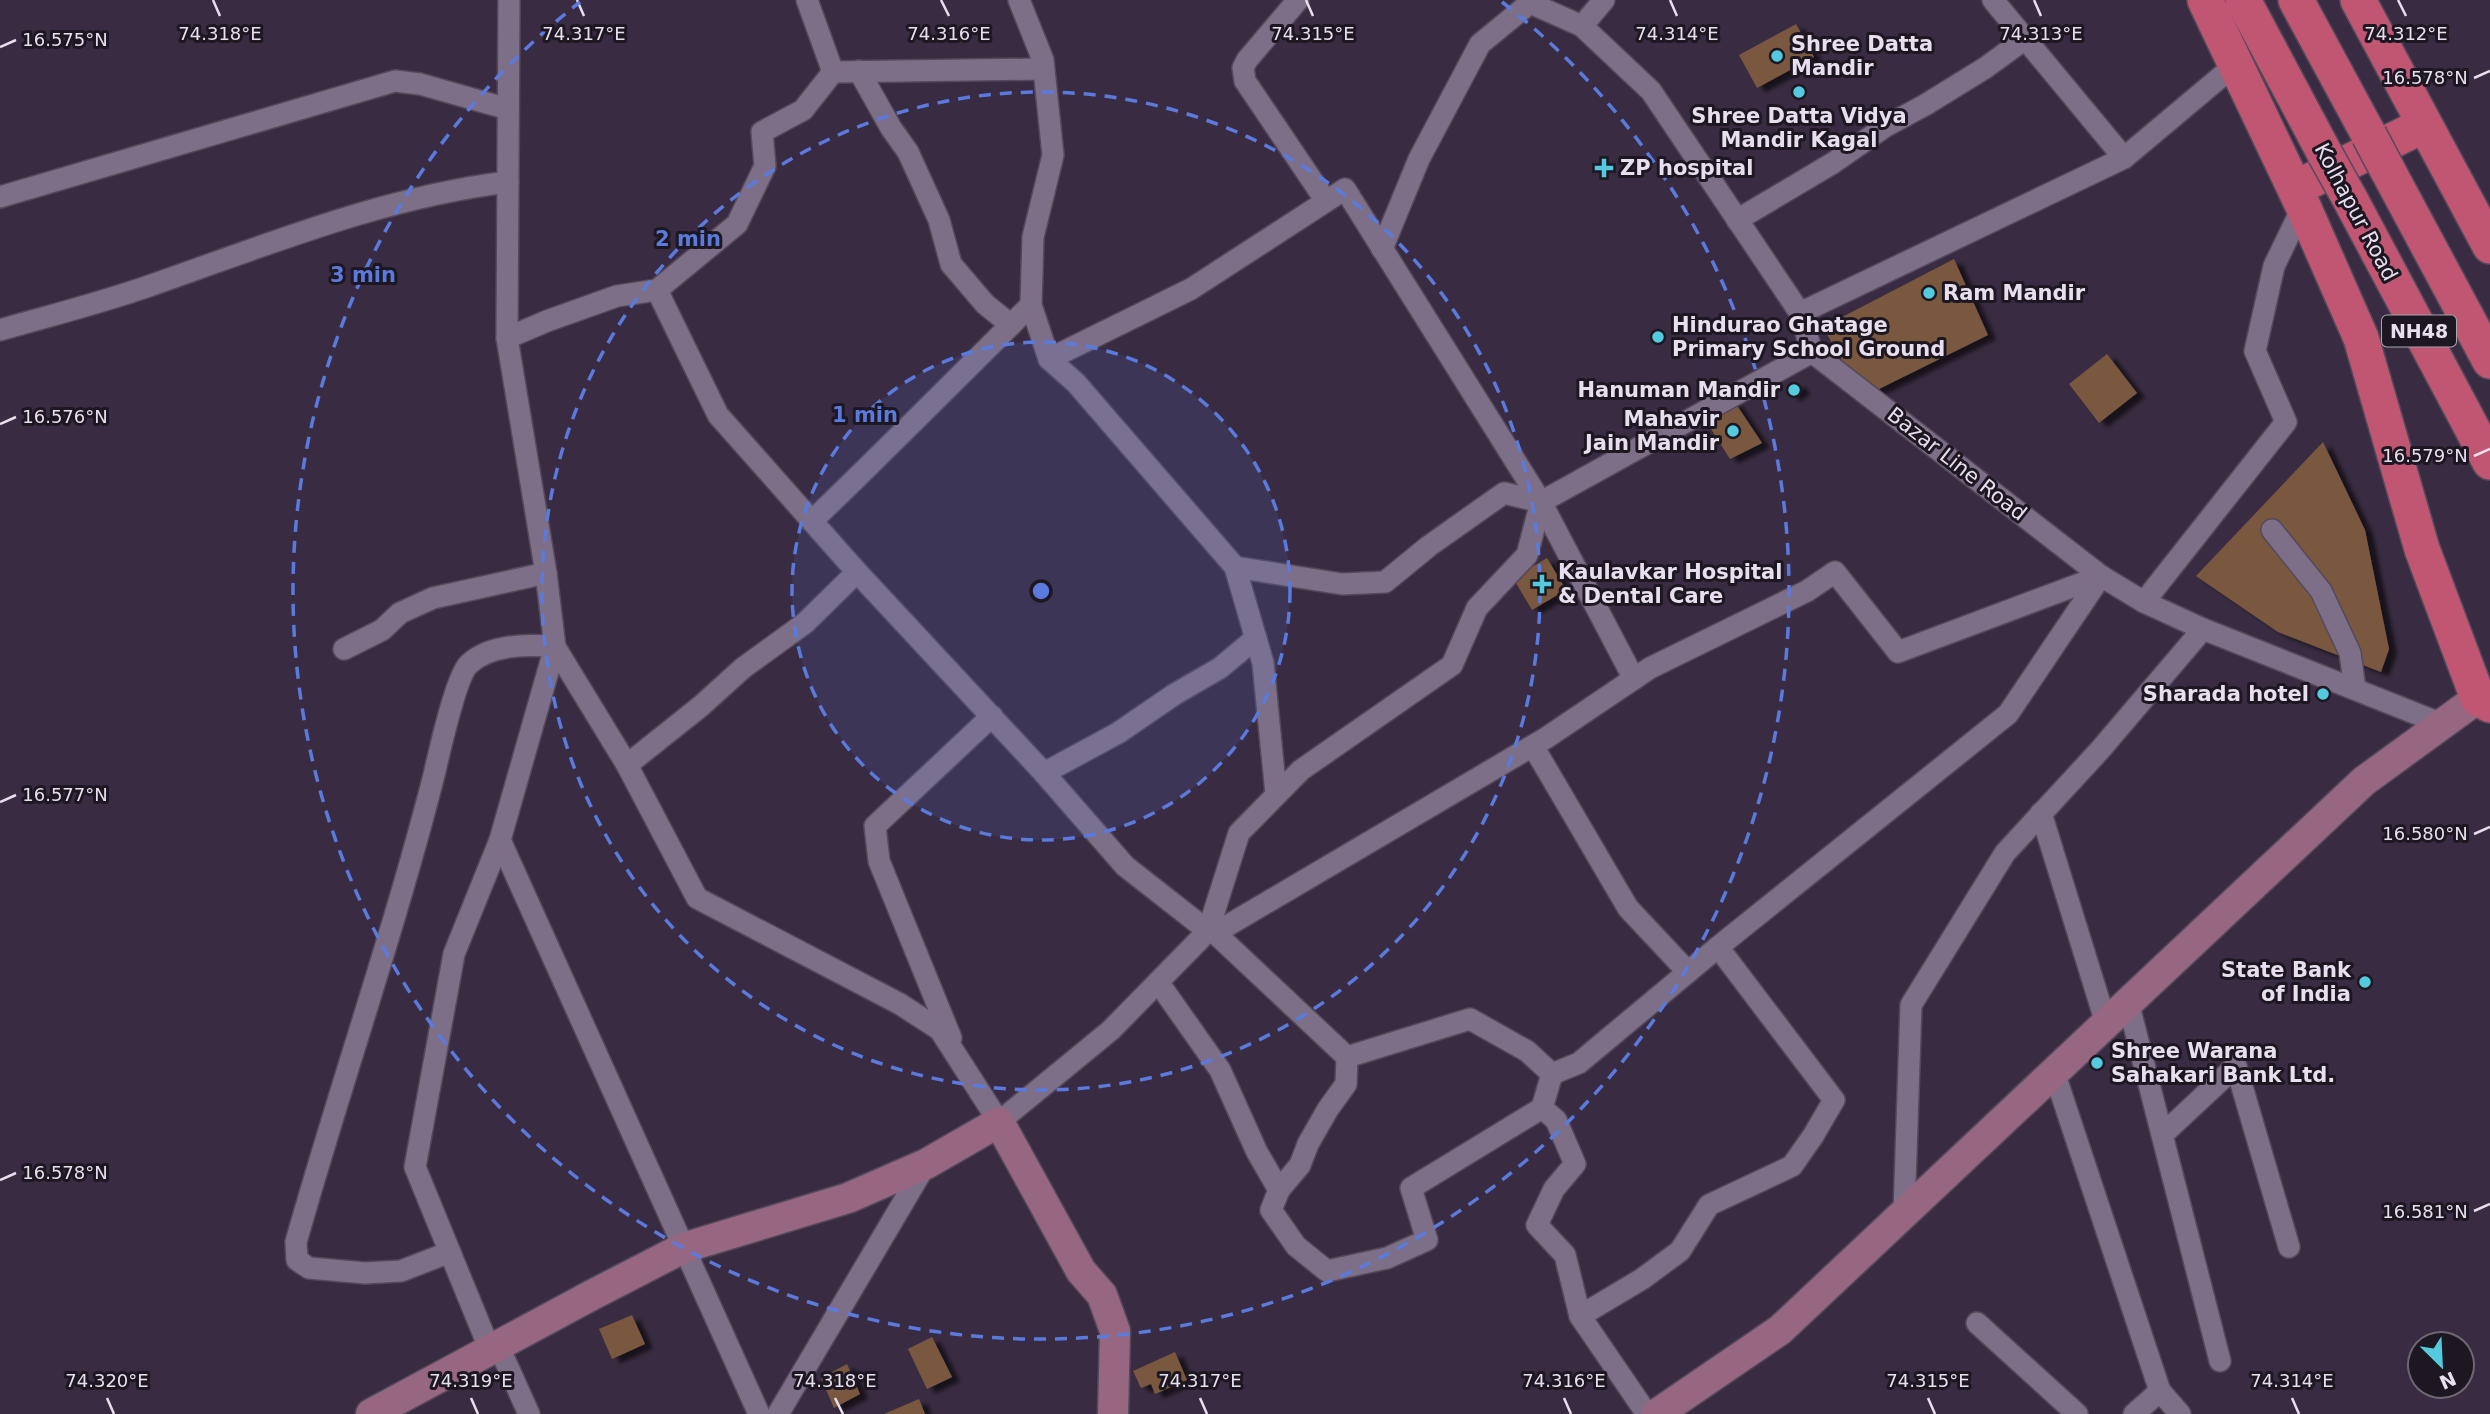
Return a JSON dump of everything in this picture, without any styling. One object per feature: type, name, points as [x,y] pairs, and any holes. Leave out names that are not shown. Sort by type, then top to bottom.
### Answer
[{"type":"highway","points":[[2205,0],[2299,197],[2361,338],[2422,549],[2484,702]]},
{"type":"highway","name":"Kolhapur Road","points":[[2243,0],[2490,462]]},
{"type":"highway","name":"NH48","points":[[2296,0],[2490,361]]},
{"type":"highway","points":[[2368,4],[2424,125],[2490,246]]},
{"type":"highway","points":[[2299,197],[2424,125]]},
{"type":"main road","points":[[1657,1414],[1780,1330],[2364,781],[2442,724],[2484,702]]},
{"type":"main road","points":[[371,1414],[683,1248],[848,1198],[926,1164],[999,1122],[1082,1271],[1102,1295],[1115,1331],[1113,1414]]},
{"type":"street","points":[[509,0],[507,338],[546,573],[555,647],[500,840],[454,954],[415,1167],[494,1348],[529,1414]]},
{"type":"street","points":[[807,0],[833,72]]},
{"type":"street","points":[[1019,0],[1043,60],[1053,155],[1033,237],[1031,305],[1049,359],[1076,383],[1235,567],[1264,663],[1276,794]]},
{"type":"street","points":[[1298,0],[1243,68],[1245,81],[1326,201]]},
{"type":"street","points":[[1235,567],[1342,584],[1385,582],[1429,546],[1504,493],[1541,502],[1812,352],[1800,313],[1651,92],[1582,26],[1539,0]]},
{"type":"street","points":[[1582,26],[1604,0]]},
{"type":"street","points":[[1993,0],[2124,158]]},
{"type":"street","points":[[1382,249],[1419,159],[1480,44],[1530,3],[1582,26]]},
{"type":"street","points":[[1737,220],[1833,163],[1886,126],[1985,68],[2025,38]]},
{"type":"street","points":[[1800,313],[2124,158],[2236,64]]},
{"type":"street","points":[[507,338],[617,296],[657,290],[737,224],[765,166],[762,132],[803,110],[833,72],[1043,69]]},
{"type":"street","points":[[859,71],[912,162],[939,220],[951,264],[985,304],[1011,325]]},
{"type":"street","points":[[0,197],[395,81],[420,84],[508,109]]},
{"type":"street","points":[[0,330],[146,287],[337,219],[458,188],[508,182]]},
{"type":"street","points":[[1049,359],[1191,289],[1345,189],[1541,502],[1634,679]]},
{"type":"street","points":[[2144,602],[2286,422],[2255,351],[2274,266],[2299,197]]},
{"type":"street","points":[[657,290],[718,415],[857,572],[1044,773],[1125,866],[1208,931]]},
{"type":"street","points":[[812,521],[1031,305]]},
{"type":"street","name":"Bazar Line Road","points":[[1812,352],[2101,576],[2144,602],[2203,629],[2442,724]]},
{"type":"street","points":[[555,647],[627,765],[697,898],[900,1004],[940,1030],[999,1122],[1111,1030],[1208,931],[1239,833],[1276,794],[1301,769],[1452,665],[1477,608],[1527,555],[1541,502]]},
{"type":"street","points":[[2272,530],[2321,591],[2350,653],[2355,689]]},
{"type":"street","points":[[627,765],[701,706],[743,668],[805,623],[857,572]]},
{"type":"street","points":[[1552,1073],[1542,1108],[1411,1188],[1427,1240],[1387,1258],[1327,1271],[1296,1246],[1271,1210],[1279,1189],[1300,1165],[1308,1144],[1346,1084],[1347,1057],[1215,933],[1533,746],[1650,668],[1807,592],[1835,572],[1898,652],[2101,576]]},
{"type":"street","points":[[344,649],[382,630],[400,613],[433,598],[546,573]]},
{"type":"street","points":[[1552,1073],[1579,1063],[1718,947],[2008,715],[2101,576]]},
{"type":"street","points":[[1904,1213],[1911,1005],[2005,853],[2100,750],[2203,629]]},
{"type":"street","points":[[1044,773],[1118,733],[1175,694],[1220,668],[1256,638]]},
{"type":"street","points":[[450,1252],[401,1271],[365,1273],[309,1268],[297,1260],[296,1242],[326,1136],[412,861],[454,697],[467,665],[497,649],[531,644],[555,647]]},
{"type":"street","points":[[960,1060],[879,861],[875,826],[992,716]]},
{"type":"street","points":[[1533,746],[1628,908],[1688,972]]},
{"type":"street","points":[[2041,813],[2106,1023]]},
{"type":"street","points":[[500,840],[759,1414]]},
{"type":"street","points":[[1580,1316],[1642,1279],[1680,1251],[1709,1205],[1792,1166],[1834,1100],[1718,947]]},
{"type":"street","points":[[1158,982],[1220,1070],[1257,1152],[1279,1189]]},
{"type":"street","points":[[2128,1002],[2220,1361]]},
{"type":"street","points":[[1347,1057],[1470,1019],[1527,1051],[1552,1073]]},
{"type":"street","points":[[2162,1135],[2236,1066],[2289,1247]]},
{"type":"street","points":[[2054,1072],[2160,1391],[2180,1414]]},
{"type":"street","points":[[1542,1108],[1556,1120],[1576,1164],[1554,1189],[1536,1225],[1565,1255],[1580,1316],[1647,1414]]},
{"type":"street","points":[[778,1414],[926,1164]]},
{"type":"street","points":[[1977,1323],[2077,1414]]},
{"type":"street","points":[[2134,1414],[2160,1391]]},
{"type":"building","name":"Shree Datta Mandir","points":[[1796,24],[1814,57],[1757,88],[1739,55]]},
{"type":"building","name":"Ram Mandir","points":[[1954,259],[1988,335],[1871,393],[1854,382],[1823,327]]},
{"type":"building","points":[[2107,354],[2137,393],[2099,423],[2069,384]]},
{"type":"building","name":"Hanuman Mandir","points":[[1797,382],[1802,390],[1792,397],[1786,390]]},
{"type":"building","name":"Mahavir Jain Mandir","points":[[1734,401],[1762,443],[1730,459],[1704,418]]},
{"type":"building","points":[[2323,442],[2365,530],[2389,649],[2381,672],[2278,632],[2196,576]]},
{"type":"building","points":[[1547,558],[1566,590],[1532,610],[1513,578]]},
{"type":"building","points":[[632,1315],[645,1344],[612,1359],[599,1329]]},
{"type":"building","points":[[932,1337],[952,1377],[927,1389],[908,1349]]},
{"type":"building","points":[[1175,1352],[1187,1380],[1155,1394],[1151,1384],[1141,1388],[1133,1371]]},
{"type":"building","points":[[847,1364],[860,1394],[834,1408],[821,1378]]},
{"type":"building","points":[[919,1399],[925,1414],[884,1414]]},
{"type":"place","name":"Shree Datta Mandir","points":[[1777,56]]},
{"type":"place","name":"Shree Datta Vidya Mandir Kagal","points":[[1799,92]]},
{"type":"place","name":"ZP hospital","points":[[1604,168]]},
{"type":"place","name":"Ram Mandir","points":[[1929,293]]},
{"type":"place","name":"Hindurao Ghatage Primary School Ground","points":[[1658,337]]},
{"type":"place","name":"Hanuman Mandir","points":[[1794,390]]},
{"type":"place","name":"Mahavir Jain Mandir","points":[[1733,431]]},
{"type":"place","name":"Kaulavkar Hospital & Dental Care","points":[[1542,584]]},
{"type":"place","name":"Sharada hotel","points":[[2323,694]]},
{"type":"place","name":"State Bank of India","points":[[2365,982]]},
{"type":"place","name":"Shree Warana Sahakari Bank Ltd.","points":[[2097,1063]]}]
